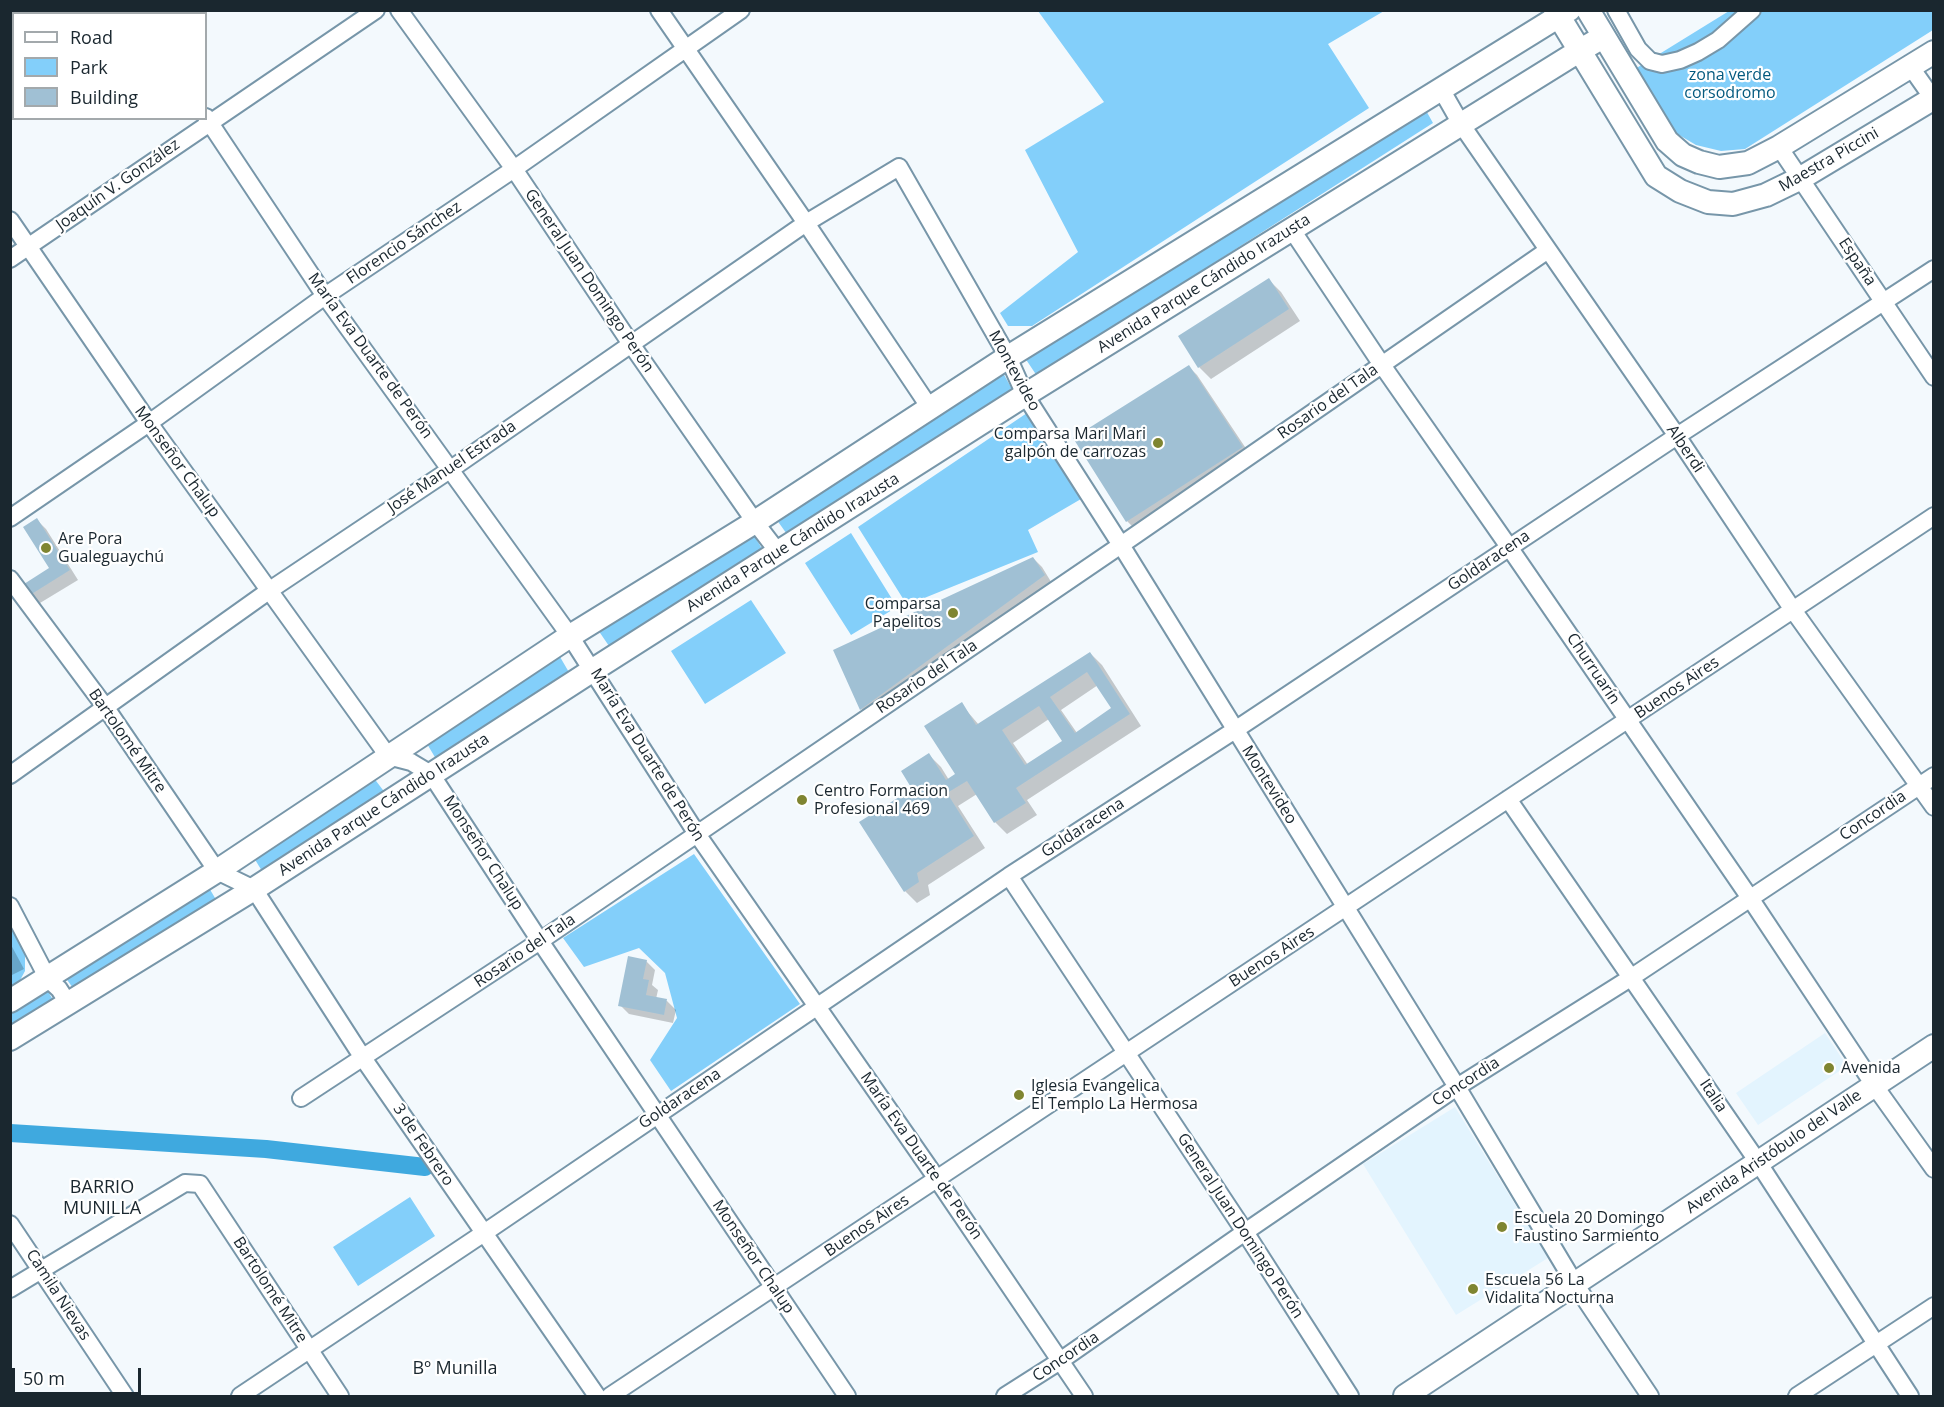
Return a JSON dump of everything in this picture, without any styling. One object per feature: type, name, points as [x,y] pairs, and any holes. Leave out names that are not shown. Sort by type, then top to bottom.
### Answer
[{"type":"main road","name":"Maestra Piccini","points":[[1561,13],[1579,51],[1656,176],[1680,191],[1708,202],[1733,204],[1766,195],[1801,178],[1933,99]]},
{"type":"main road","points":[[10,1001],[216,871],[570,636],[755,522],[1008,357],[1561,13]]},
{"type":"main road","points":[[1598,19],[1667,141],[1683,155],[1719,167],[1748,163],[1779,147],[1934,52]]},
{"type":"main road","name":"Avenida Parque Cándido Irazusta","points":[[10,1039],[255,889],[593,670],[1025,395],[1579,51],[1598,19]]},
{"type":"main road","name":"Avenida Aristóbulo del Valle","points":[[1405,1396],[1934,1046]]},
{"type":"street","name":"Joaquín V. González","points":[[207,119],[376,10]]},
{"type":"street","name":"General Juan Domingo Perón","points":[[399,10],[514,169],[631,344],[778,552]]},
{"type":"street","points":[[659,10],[930,408]]},
{"type":"street","name":"Florencio Sánchez","points":[[10,518],[149,423],[325,296],[514,169],[741,10]]},
{"type":"street","points":[[1616,10],[1638,49],[1650,61],[1662,64],[1680,60],[1718,40],[1752,10]]},
{"type":"street","points":[[1910,66],[1933,99]]},
{"type":"street","name":"Alberdi","points":[[1441,89],[1461,124],[1677,436],[1793,610],[1927,781],[1934,807]]},
{"type":"street","name":"María Eva Duarte de Perón","points":[[207,119],[325,296],[570,636],[697,834],[937,1179],[1084,1396]]},
{"type":"street","name":"Joaquín V. González","points":[[10,259],[206,120]]},
{"type":"street","name":"España","points":[[1779,147],[1934,377]]},
{"type":"street","name":"José Manuel Estrada","points":[[10,775],[270,590],[451,469],[806,223],[899,167]]},
{"type":"street","name":"Montevideo","points":[[899,167],[1008,357],[1025,395],[1121,545],[1457,1087],[1575,1284],[1650,1396]]},
{"type":"street","name":"Monseñor Chalup","points":[[10,220],[149,423],[388,756],[411,762],[431,774],[540,941],[847,1396]]},
{"type":"street","name":"Churruarín","points":[[1292,230],[1382,365],[1750,898],[1874,1085],[1934,1169]]},
{"type":"street","name":"Rosario del Tala","points":[[301,1098],[540,941],[1121,545],[1548,250]]},
{"type":"street","name":"Goldaracena","points":[[240,1396],[1009,876],[1235,730],[1677,436],[1934,269]]},
{"type":"street","name":"Buenos Aires","points":[[610,1396],[1934,516]]},
{"type":"street","name":"Bartolomé Mitre","points":[[10,579],[106,708],[216,871]]},
{"type":"street","name":"Concordia","points":[[1005,1396],[1060,1362],[1457,1087],[1632,976],[1927,781]]},
{"type":"street","name":"Italia","points":[[1508,799],[1758,1162],[1910,1396]]},
{"type":"street","points":[[216,871],[255,889]]},
{"type":"street","name":"General Juan Domingo Perón","points":[[1009,876],[1245,1232],[1350,1396]]},
{"type":"street","name":"3 de Febrero","points":[[255,889],[363,1058],[597,1396]]},
{"type":"street","points":[[10,906],[48,979],[59,988],[68,1003]]},
{"type":"street","name":"Bartolomé Mitre","points":[[41,1269],[184,1183],[200,1184],[340,1396]]},
{"type":"street","name":"Camila Nievas","points":[[10,1224],[125,1396]]},
{"type":"street","points":[[10,1289],[41,1269]]},
{"type":"street","points":[[1797,1396],[1934,1306]]},
{"type":"shaded area","points":[[1825,1033],[1847,1066],[1758,1125],[1736,1093]]},
{"type":"shaded area","points":[[1455,1107],[1548,1258],[1456,1315],[1363,1164]]},
{"type":"green space","points":[[1038,11],[1384,11],[1328,44],[1369,108],[1032,326],[1008,326],[1000,313],[1078,252],[1025,150],[1104,102]]},
{"type":"green space","name":"zona verde corsodromo","points":[[1729,11],[1933,11],[1933,30],[1745,149],[1721,151],[1696,145],[1674,132],[1635,69]]},
{"type":"green space","points":[[1419,98],[1433,123],[1037,376],[1023,355]]},
{"type":"green space","points":[[1001,369],[1013,391],[789,537],[774,516]]},
{"type":"green space","points":[[1027,413],[1081,499],[1028,530],[1038,552],[907,605],[858,527]]},
{"type":"green space","points":[[752,532],[764,552],[609,646],[596,627]]},
{"type":"green space","points":[[851,533],[897,607],[851,635],[805,563]]},
{"type":"green space","points":[[751,600],[786,653],[705,704],[671,651]]},
{"type":"green space","points":[[556,650],[570,674],[436,759],[423,737]]},
{"type":"green space","points":[[370,773],[386,794],[265,876],[251,853]]},
{"type":"green space","points":[[694,854],[800,1004],[671,1091],[650,1060],[677,1018],[665,973],[639,948],[584,967],[563,938]]},
{"type":"green space","points":[[205,881],[218,903],[75,991],[63,974]]},
{"type":"green space","points":[[10,926],[25,953],[25,971],[18,984],[10,988]]},
{"type":"green space","points":[[44,985],[55,1003],[11,1031],[11,1006]]},
{"type":"green space","points":[[410,1197],[435,1236],[358,1286],[333,1247]]},
{"type":"building","points":[[1269,278],[1289,309],[1198,368],[1178,336]]},
{"type":"building","name":"Comparsa Mari Mari galpón de carrozas","points":[[1189,365],[1243,447],[1126,522],[1073,438]]},
{"type":"building","name":"Are Pora Gualeguaychú","points":[[37,518],[70,570],[30,595],[24,584],[49,568],[23,527]]},
{"type":"building","name":"Comparsa Papelitos","points":[[1033,557],[1045,575],[860,710],[833,650]]},
{"type":"building","points":[[1090,652],[1130,714],[1016,788],[1026,803],[994,823],[967,781],[947,793],[974,836],[917,873],[919,882],[904,892],[859,822],[912,789],[901,771],[929,753],[946,780],[955,774],[924,726],[962,702],[976,725]],"holes":[[[1087,672],[1111,708],[1075,733],[1050,697]],[[1039,706],[1062,741],[1025,765],[1002,730]]]},
{"type":"building","points":[[628,956],[647,960],[643,979],[649,980],[646,995],[667,999],[664,1015],[618,1006]]},
{"type":"waterway","points":[[10,1133],[266,1149],[425,1167]]},
{"type":"place","name":"Comparsa Mari Mari galpón de carrozas","points":[[1158,443]]},
{"type":"place","name":"Are Pora Gualeguaychú","points":[[46,548]]},
{"type":"place","name":"Comparsa Papelitos","points":[[953,613]]},
{"type":"place","name":"Centro Formacion Profesional 469","points":[[802,800]]},
{"type":"place","name":"Avenida","points":[[1829,1068]]},
{"type":"place","name":"Iglesia Evangelica El Templo La Hermosa","points":[[1019,1095]]},
{"type":"place","name":"Escuela 20 Domingo Faustino Sarmiento","points":[[1502,1227]]},
{"type":"place","name":"Escuela 56 La Vidalita Nocturna","points":[[1473,1289]]},
{"type":"district","name":"BARRIO MUNILLA","points":[[102,1198]]},
{"type":"district","name":"Bº Munilla","points":[[455,1369]]}]
